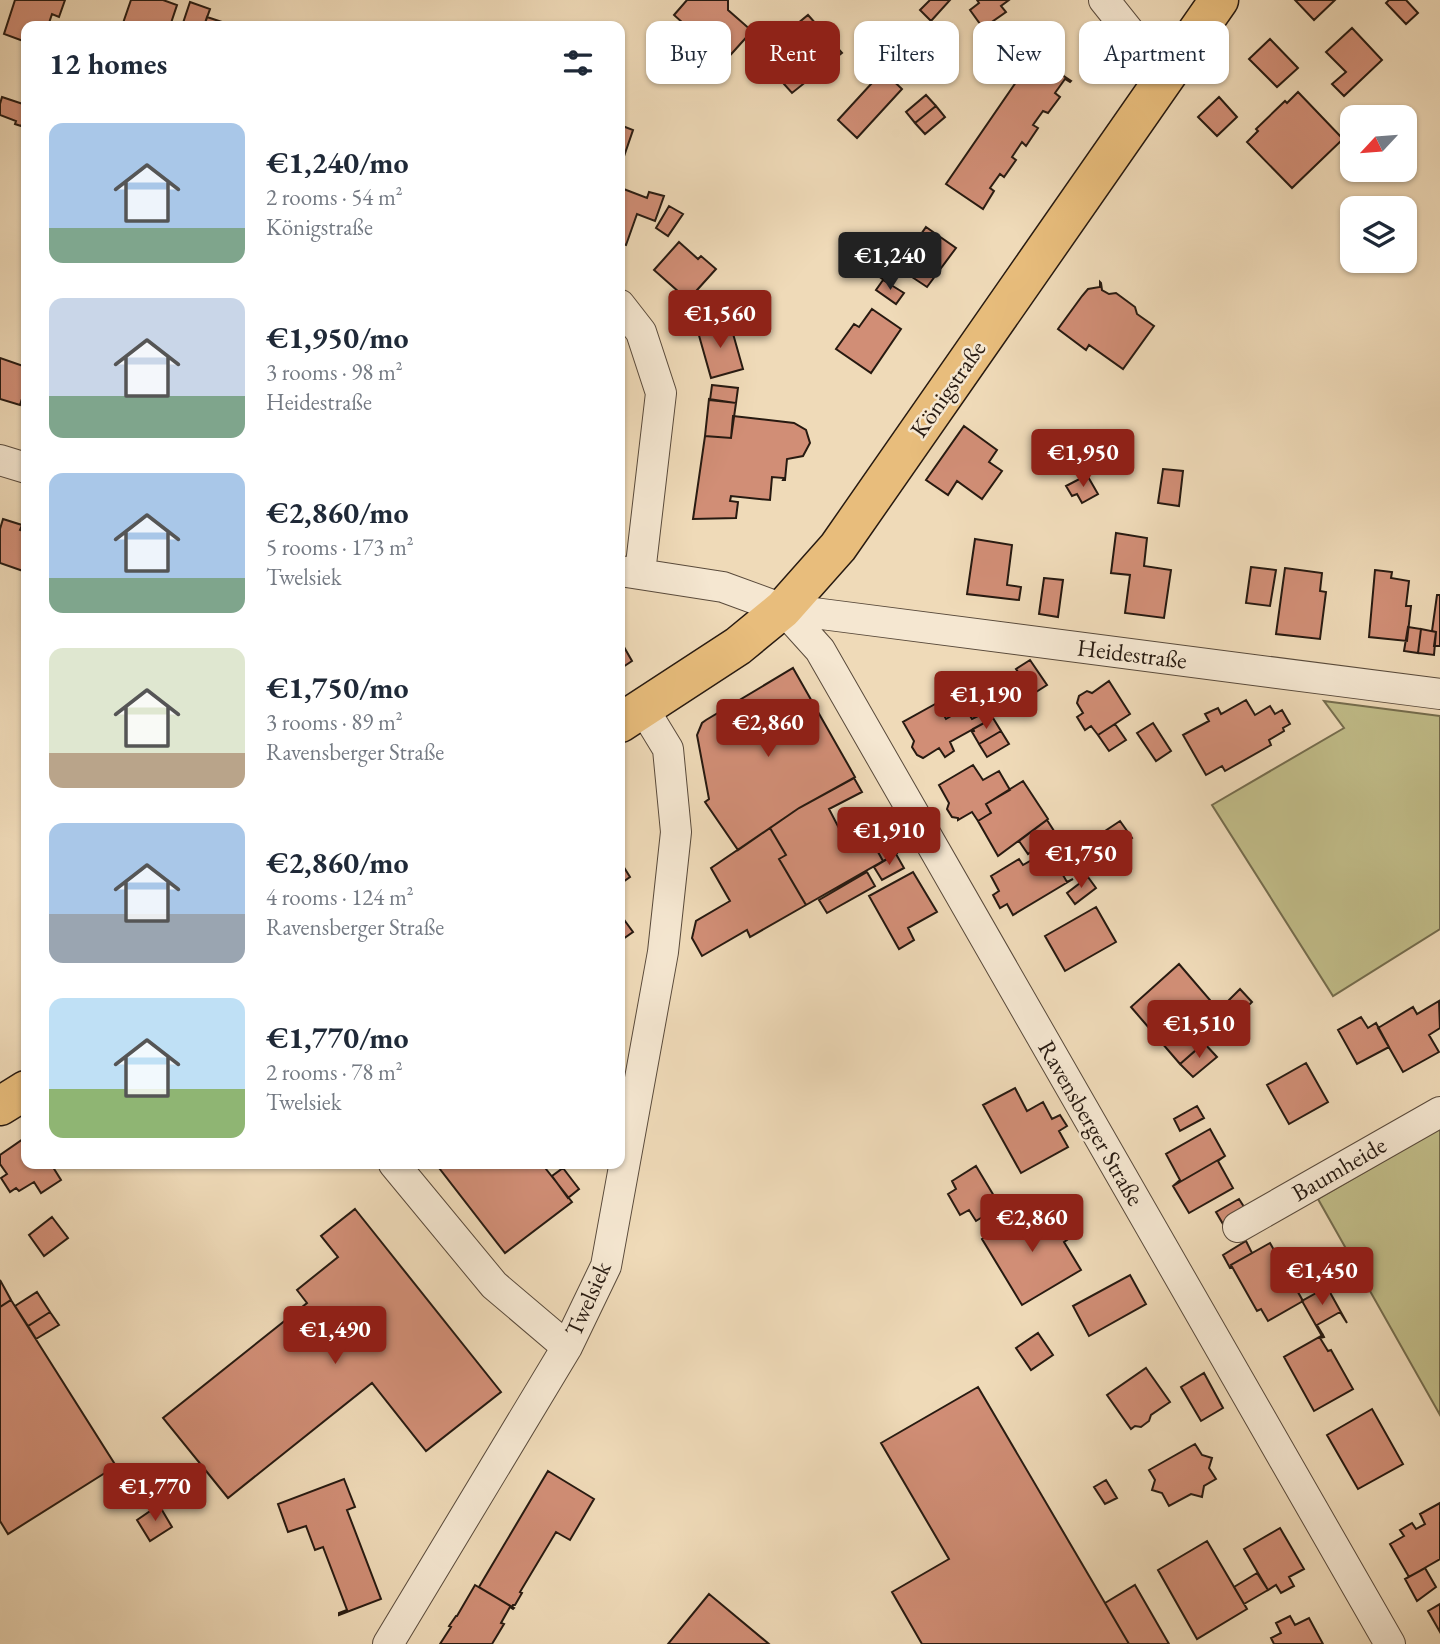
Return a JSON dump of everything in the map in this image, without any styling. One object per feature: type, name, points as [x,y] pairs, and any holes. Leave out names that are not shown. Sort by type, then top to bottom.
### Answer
[{"type":"main road","name":"Königstraße","points":[[1204,21],[1219,0]]},
{"type":"main road","name":"Königstraße","points":[[631,715],[738,646],[783,609],[838,547],[1161,84]]},
{"type":"main road","points":[[0,1106],[21,1093]]},
{"type":"street","points":[[1104,0],[1121,21]]},
{"type":"street","points":[[625,311],[642,332],[661,393],[630,572]]},
{"type":"street","points":[[0,460],[21,466]]},
{"type":"street","name":"Heidestraße","points":[[630,572],[723,587],[783,609],[1440,694]]},
{"type":"street","name":"Ravensberger Straße","points":[[783,609],[820,650],[1390,1644]]},
{"type":"street","name":"Twelsiek","points":[[625,1161],[663,952],[676,832],[668,750],[631,715]]},
{"type":"street","name":"Baumheide","points":[[1238,1227],[1440,1112]]},
{"type":"street","points":[[398,1169],[494,1285],[567,1347]]},
{"type":"street","name":"Twelsiek","points":[[388,1644],[567,1347],[606,1266],[624,1169]]},
{"type":"shaded area","points":[[1324,701],[1440,716],[1440,929],[1333,996],[1212,805],[1344,728]]},
{"type":"shaded area","points":[[1440,1128],[1440,1415],[1318,1199]]},
{"type":"building","points":[[15,0],[65,0],[59,17],[52,14],[50,21],[21,21],[21,40],[4,34]]},
{"type":"building","points":[[131,0],[163,0],[177,5],[172,21],[124,21]]},
{"type":"building","points":[[687,0],[728,0],[728,10],[745,25],[745,39],[731,54],[731,21],[681,21],[674,15]]},
{"type":"building","points":[[930,0],[950,0],[931,21],[920,10]]},
{"type":"building","points":[[977,0],[1009,0],[1001,6],[1006,12],[993,21],[978,21],[970,10],[979,3]]},
{"type":"building","points":[[1295,0],[1335,0],[1314,20]]},
{"type":"building","points":[[1389,0],[1406,0],[1418,13],[1406,24],[1386,3]]},
{"type":"building","points":[[190,2],[210,9],[206,21],[184,21]]},
{"type":"building","points":[[808,15],[813,21],[801,21]]},
{"type":"building","points":[[1352,28],[1382,60],[1344,96],[1332,84],[1346,72],[1326,52]]},
{"type":"building","points":[[1270,39],[1298,68],[1277,87],[1249,59]]},
{"type":"building","points":[[784,84],[803,84],[792,93]]},
{"type":"building","points":[[871,84],[897,84],[902,89],[857,138],[838,120]]},
{"type":"building","points":[[1015,84],[1061,84],[1055,93],[1060,97],[1048,113],[1043,111],[1033,125],[1038,128],[1026,146],[1022,142],[1012,157],[1016,160],[1004,177],[1000,174],[990,188],[994,191],[983,209],[946,184]]},
{"type":"building","points":[[1298,92],[1340,136],[1340,142],[1292,188],[1247,142],[1258,131],[1256,129],[1285,101],[1287,103]]},
{"type":"building","points":[[926,95],[936,106],[915,123],[906,112]]},
{"type":"building","points":[[2,97],[21,103],[21,126],[15,124],[16,121],[0,115]]},
{"type":"building","points":[[1219,97],[1237,117],[1217,136],[1198,117]]},
{"type":"building","points":[[936,106],[945,117],[925,134],[915,123]]},
{"type":"building","points":[[625,127],[633,130],[625,153]]},
{"type":"building","points":[[625,190],[647,198],[649,192],[664,196],[655,221],[637,214],[626,245]]},
{"type":"building","points":[[669,206],[683,214],[668,236],[656,228]]},
{"type":"building","points":[[926,227],[956,248],[927,287],[894,265],[906,247],[910,250]]},
{"type":"building","points":[[679,242],[698,259],[701,256],[716,269],[688,300],[654,270]]},
{"type":"building","points":[[873,256],[894,271],[887,282],[865,267]]},
{"type":"building","points":[[883,280],[904,293],[896,304],[876,290]]},
{"type":"building","points":[[1100,282],[1102,290],[1109,294],[1116,293],[1154,326],[1123,369],[1089,345],[1086,350],[1058,329],[1088,289],[1100,287]]},
{"type":"building","points":[[872,309],[901,329],[871,373],[836,349],[854,324],[859,327]]},
{"type":"building","points":[[730,323],[743,369],[711,378],[698,332]]},
{"type":"building","points":[[0,358],[21,365],[21,402],[20,405],[0,399]]},
{"type":"building","points":[[712,385],[738,388],[736,403],[710,400]]},
{"type":"building","points":[[709,399],[736,403],[731,438],[705,436]]},
{"type":"building","points":[[733,416],[794,423],[806,430],[810,443],[803,456],[787,459],[785,480],[772,477],[770,500],[731,496],[730,501],[738,502],[736,518],[693,519],[705,436],[731,438]]},
{"type":"building","points":[[964,426],[997,450],[989,462],[1002,471],[982,499],[957,481],[948,495],[926,480]]},
{"type":"building","points":[[1163,469],[1183,471],[1179,506],[1158,503]]},
{"type":"building","points":[[1087,475],[1098,494],[1082,503],[1077,494],[1072,496],[1066,486]]},
{"type":"building","points":[[3,519],[21,525],[21,570],[0,563],[0,529]]},
{"type":"building","points":[[1116,533],[1147,538],[1144,566],[1171,570],[1164,618],[1125,613],[1130,575],[1111,573]]},
{"type":"building","points":[[975,539],[1012,545],[1007,585],[1021,587],[1019,600],[967,594]]},
{"type":"building","points":[[1251,567],[1276,570],[1270,606],[1246,603]]},
{"type":"building","points":[[1285,568],[1322,573],[1320,591],[1326,592],[1320,639],[1276,634]]},
{"type":"building","points":[[1375,570],[1392,572],[1391,578],[1409,581],[1406,606],[1411,606],[1407,641],[1369,637]]},
{"type":"building","points":[[1044,578],[1063,580],[1058,617],[1039,614]]},
{"type":"building","points":[[1437,595],[1440,595],[1440,646],[1434,646],[1436,632],[1432,631]]},
{"type":"building","points":[[1408,627],[1421,629],[1418,653],[1404,651]]},
{"type":"building","points":[[1421,629],[1436,632],[1434,655],[1418,653]]},
{"type":"building","points":[[625,649],[632,661],[625,666]]},
{"type":"building","points":[[1030,660],[1047,685],[1033,694],[1016,669]]},
{"type":"building","points":[[793,668],[855,777],[799,808],[738,850],[705,802],[709,799],[697,735],[706,720]]},
{"type":"building","points":[[1109,681],[1130,714],[1098,735],[1091,726],[1085,730],[1077,717],[1083,713],[1077,703],[1079,696],[1087,691],[1092,693]]},
{"type":"building","points":[[1246,700],[1255,715],[1270,706],[1275,714],[1282,710],[1290,724],[1269,740],[1271,745],[1225,771],[1222,766],[1206,775],[1183,735],[1209,721],[1205,714],[1218,708],[1221,714]]},
{"type":"building","points":[[937,703],[946,719],[965,708],[972,719],[980,715],[984,723],[950,742],[954,751],[945,757],[939,748],[923,758],[917,755],[912,747],[914,741],[903,722]]},
{"type":"building","points":[[993,718],[1001,731],[979,744],[973,729]]},
{"type":"building","points":[[1153,723],[1171,751],[1156,761],[1137,733]]},
{"type":"building","points":[[1115,724],[1126,740],[1109,751],[1098,735]]},
{"type":"building","points":[[1001,731],[1009,744],[987,757],[979,744]]},
{"type":"building","points":[[973,765],[983,780],[999,771],[1010,790],[986,804],[991,813],[978,821],[972,812],[958,820],[952,817],[947,809],[949,803],[939,785]]},
{"type":"building","points":[[854,778],[862,792],[829,809],[843,836],[863,825],[883,861],[806,905],[779,859],[786,855],[770,828],[799,808]]},
{"type":"building","points":[[1023,781],[1048,819],[998,856],[978,821],[991,813],[986,804]]},
{"type":"building","points":[[877,817],[897,853],[883,861],[863,825]]},
{"type":"building","points":[[1047,820],[1056,834],[1028,854],[1019,841]]},
{"type":"building","points":[[1120,821],[1132,838],[1113,850],[1102,833]]},
{"type":"building","points":[[770,828],[786,855],[779,859],[806,905],[750,937],[747,930],[702,956],[692,938],[696,921],[730,901],[711,868]]},
{"type":"building","points":[[896,854],[904,868],[882,880],[874,867]]},
{"type":"building","points":[[1037,857],[1044,870],[1056,863],[1067,882],[1073,879],[1013,915],[1007,904],[1000,908],[993,895],[999,891],[991,876],[1019,859],[1023,865]]},
{"type":"building","points":[[867,872],[875,886],[827,913],[819,900]]},
{"type":"building","points":[[913,872],[937,912],[908,928],[914,940],[899,949],[869,896]]},
{"type":"building","points":[[1088,877],[1096,888],[1075,904],[1067,893]]},
{"type":"building","points":[[1096,907],[1116,942],[1065,971],[1045,936]]},
{"type":"building","points":[[625,921],[633,932],[625,938]]},
{"type":"building","points":[[1179,964],[1216,1007],[1212,1010],[1225,1025],[1180,1064],[1131,1007]]},
{"type":"building","points":[[1240,989],[1252,1002],[1241,1013],[1229,1000]]},
{"type":"building","points":[[1439,1001],[1440,1028],[1429,1035],[1439,1052],[1403,1072],[1378,1028],[1413,1007],[1417,1014]]},
{"type":"building","points":[[1361,1017],[1368,1028],[1376,1023],[1389,1047],[1357,1064],[1338,1030]]},
{"type":"building","points":[[1204,1043],[1217,1057],[1193,1077],[1180,1064]]},
{"type":"building","points":[[1306,1063],[1328,1102],[1289,1124],[1267,1085]]},
{"type":"building","points":[[1015,1088],[1027,1111],[1043,1102],[1052,1119],[1060,1115],[1067,1126],[1059,1131],[1068,1147],[1021,1173],[983,1105]]},
{"type":"building","points":[[1197,1106],[1204,1118],[1180,1131],[1174,1119]]},
{"type":"building","points":[[1210,1129],[1225,1156],[1173,1186],[1180,1180],[1166,1154]]},
{"type":"building","points":[[21,1140],[21,1169],[54,1169],[61,1180],[41,1193],[34,1182],[19,1191],[16,1188],[10,1192],[1,1178],[7,1174],[0,1164],[0,1155]]},
{"type":"building","points":[[1225,1156],[1218,1161],[1233,1188],[1189,1213],[1173,1186]]},
{"type":"building","points":[[976,1166],[1000,1206],[976,1221],[969,1210],[960,1215],[948,1194],[956,1189],[952,1181]]},
{"type":"building","points":[[440,1169],[546,1169],[572,1202],[505,1253]]},
{"type":"building","points":[[564,1169],[579,1189],[568,1198],[552,1176]]},
{"type":"building","points":[[1239,1199],[1246,1210],[1223,1224],[1216,1212]]},
{"type":"building","points":[[1040,1203],[1067,1240],[1064,1242],[1081,1270],[1022,1305],[982,1239]]},
{"type":"building","points":[[355,1209],[501,1392],[426,1451],[372,1383],[228,1498],[163,1418],[307,1303],[297,1290],[338,1257],[321,1236]]},
{"type":"building","points":[[52,1217],[68,1238],[44,1256],[29,1235]]},
{"type":"building","points":[[1246,1241],[1252,1253],[1230,1268],[1223,1255]]},
{"type":"building","points":[[1270,1243],[1303,1301],[1268,1321],[1261,1309],[1257,1311],[1231,1265]]},
{"type":"building","points":[[1130,1275],[1146,1304],[1089,1336],[1073,1306]]},
{"type":"building","points":[[0,1280],[11,1300],[0,1307]]},
{"type":"building","points":[[1327,1287],[1347,1323],[1340,1312],[1317,1325],[1322,1336],[1302,1301]]},
{"type":"building","points":[[37,1292],[50,1312],[28,1326],[15,1306]]},
{"type":"building","points":[[11,1300],[116,1466],[8,1534],[0,1521],[0,1307]]},
{"type":"building","points":[[50,1312],[59,1325],[36,1339],[28,1326]]},
{"type":"building","points":[[1038,1333],[1053,1355],[1031,1370],[1016,1348]]},
{"type":"building","points":[[1323,1335],[1324,1337],[1320,1338],[1328,1351],[1331,1350],[1353,1389],[1314,1411],[1284,1357]]},
{"type":"building","points":[[1146,1368],[1170,1402],[1151,1415],[1149,1421],[1141,1427],[1135,1426],[1131,1429],[1107,1395]]},
{"type":"building","points":[[1204,1373],[1223,1408],[1201,1421],[1181,1387]]},
{"type":"building","points":[[978,1387],[1129,1644],[922,1644],[892,1592],[949,1559],[881,1443]]},
{"type":"building","points":[[1372,1409],[1403,1464],[1358,1489],[1327,1435]]},
{"type":"building","points":[[1195,1444],[1202,1455],[1212,1458],[1209,1468],[1216,1479],[1204,1486],[1202,1497],[1191,1494],[1169,1506],[1162,1493],[1152,1490],[1155,1480],[1149,1470]]},
{"type":"building","points":[[548,1471],[594,1499],[570,1540],[556,1532],[512,1607],[479,1587]]},
{"type":"building","points":[[344,1479],[355,1507],[347,1510],[381,1599],[339,1615],[347,1610],[323,1547],[315,1550],[306,1526],[288,1532],[278,1504]]},
{"type":"building","points":[[1106,1480],[1117,1498],[1105,1504],[1094,1487]]},
{"type":"building","points":[[1440,1503],[1440,1559],[1409,1577],[1390,1544],[1404,1536],[1400,1530],[1412,1523],[1416,1529],[1425,1524],[1420,1514]]},
{"type":"building","points":[[159,1505],[172,1527],[150,1541],[137,1520]]},
{"type":"building","points":[[1280,1528],[1304,1569],[1289,1577],[1294,1586],[1281,1593],[1276,1585],[1268,1590],[1244,1549]]},
{"type":"building","points":[[1207,1541],[1247,1609],[1197,1639],[1158,1570]]},
{"type":"building","points":[[1425,1568],[1436,1587],[1417,1601],[1405,1579]]},
{"type":"building","points":[[1257,1573],[1268,1590],[1244,1604],[1234,1587]]},
{"type":"building","points":[[475,1585],[514,1608],[510,1607],[492,1644],[440,1644],[451,1627],[449,1626]]},
{"type":"building","points":[[1135,1585],[1169,1644],[1129,1644],[1105,1603]]},
{"type":"building","points":[[709,1594],[769,1644],[668,1644]]},
{"type":"building","points":[[1440,1604],[1440,1632],[1428,1611]]},
{"type":"building","points":[[1290,1616],[1295,1625],[1309,1618],[1323,1644],[1274,1644],[1271,1638],[1281,1633],[1276,1623]]}]
